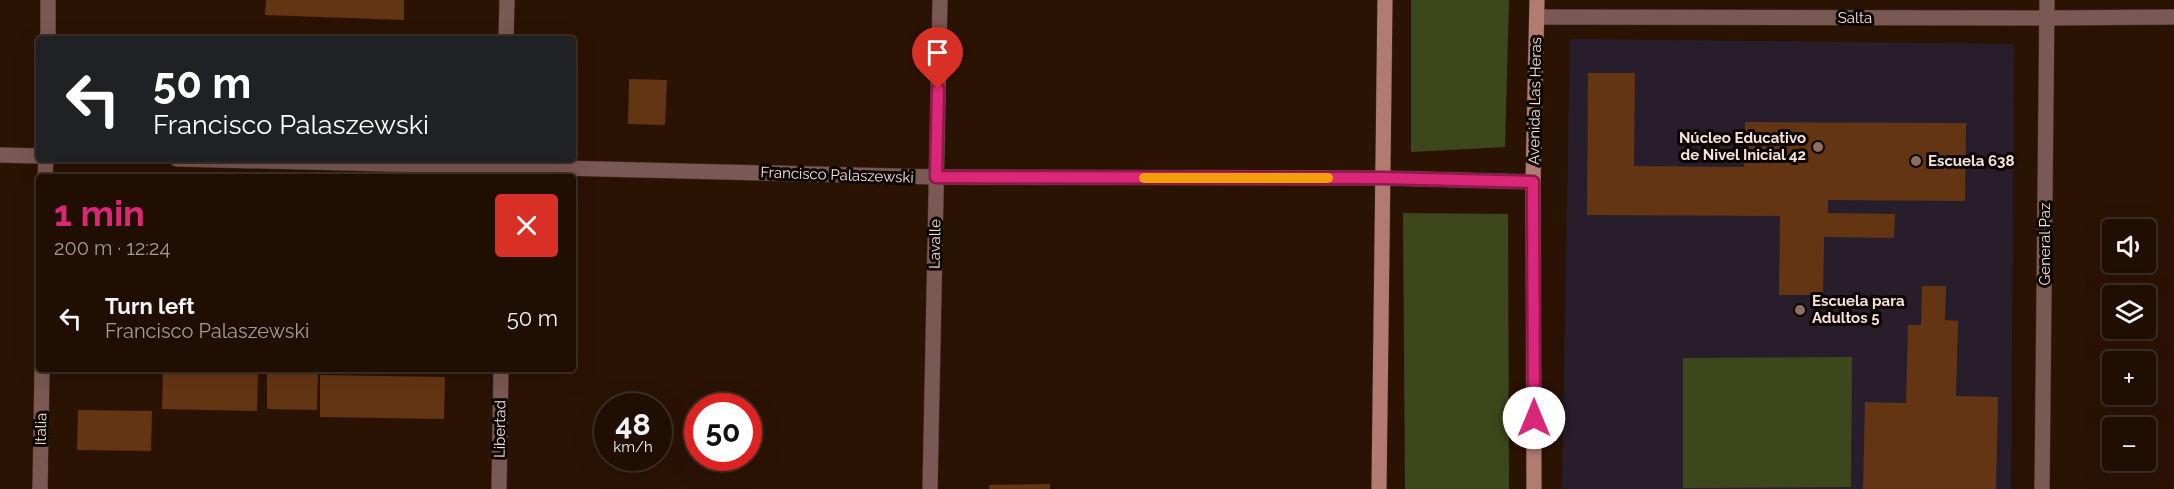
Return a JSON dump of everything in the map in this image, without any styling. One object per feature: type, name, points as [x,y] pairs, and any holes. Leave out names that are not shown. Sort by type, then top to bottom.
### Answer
[{"type":"main road","points":[[1379,489],[1385,0]]},
{"type":"main road","name":"Avenida Las Heras","points":[[1534,489],[1533,182],[1537,0]]},
{"type":"street","points":[[48,0],[48,36]]},
{"type":"street","points":[[506,36],[507,0]]},
{"type":"street","name":"Lavalle","points":[[930,489],[940,0]]},
{"type":"street","name":"General Paz","points":[[2042,489],[2047,0]]},
{"type":"street","name":"Salta","points":[[1537,17],[2174,17]]},
{"type":"street","points":[[0,155],[36,156]]},
{"type":"street","name":"Francisco Palaszewski","points":[[300,162],[936,177],[1383,178],[1533,182]]},
{"type":"street","name":"Italia","points":[[40,489],[42,372]]},
{"type":"street","name":"Libertad","points":[[499,489],[501,372]]},
{"type":"shaded area","points":[[1570,39],[2014,44],[2011,489],[1562,489]]},
{"type":"green space","points":[[1411,0],[1509,0],[1505,147],[1411,152]]},
{"type":"green space","points":[[1403,213],[1508,214],[1509,489],[1405,489]]},
{"type":"green space","points":[[1852,357],[1851,487],[1683,488],[1683,358]]},
{"type":"building","points":[[266,0],[404,0],[404,20],[265,15]]},
{"type":"building","points":[[1588,73],[1635,73],[1634,166],[1744,167],[1745,122],[1966,123],[1965,201],[1828,200],[1828,213],[1895,214],[1894,238],[1824,237],[1823,295],[1779,295],[1780,216],[1587,215]]},
{"type":"building","points":[[629,79],[667,80],[665,125],[628,124]]},
{"type":"building","points":[[1922,286],[1946,286],[1945,320],[1958,321],[1956,396],[1998,397],[1996,489],[1863,489],[1865,402],[1906,403],[1908,325],[1921,325]]},
{"type":"building","points":[[163,372],[258,372],[257,411],[162,409]]},
{"type":"building","points":[[267,372],[318,372],[317,410],[267,409]]},
{"type":"building","points":[[320,375],[445,377],[444,419],[320,417]]},
{"type":"building","points":[[78,410],[152,411],[151,451],[77,450]]},
{"type":"building","points":[[1050,484],[1050,489],[989,489],[989,485]]},
{"type":"slow traffic","points":[[1144,178],[1328,178]]},
{"type":"place","name":"Núcleo Educativo de Nivel Inicial 42","points":[[1818,147]]},
{"type":"place","name":"Escuela 638","points":[[1916,161]]},
{"type":"place","name":"Escuela para Adultos 5","points":[[1800,310]]},
{"type":"route","points":[[938,89],[936,177],[1383,178],[1533,182],[1534,418]]}]
